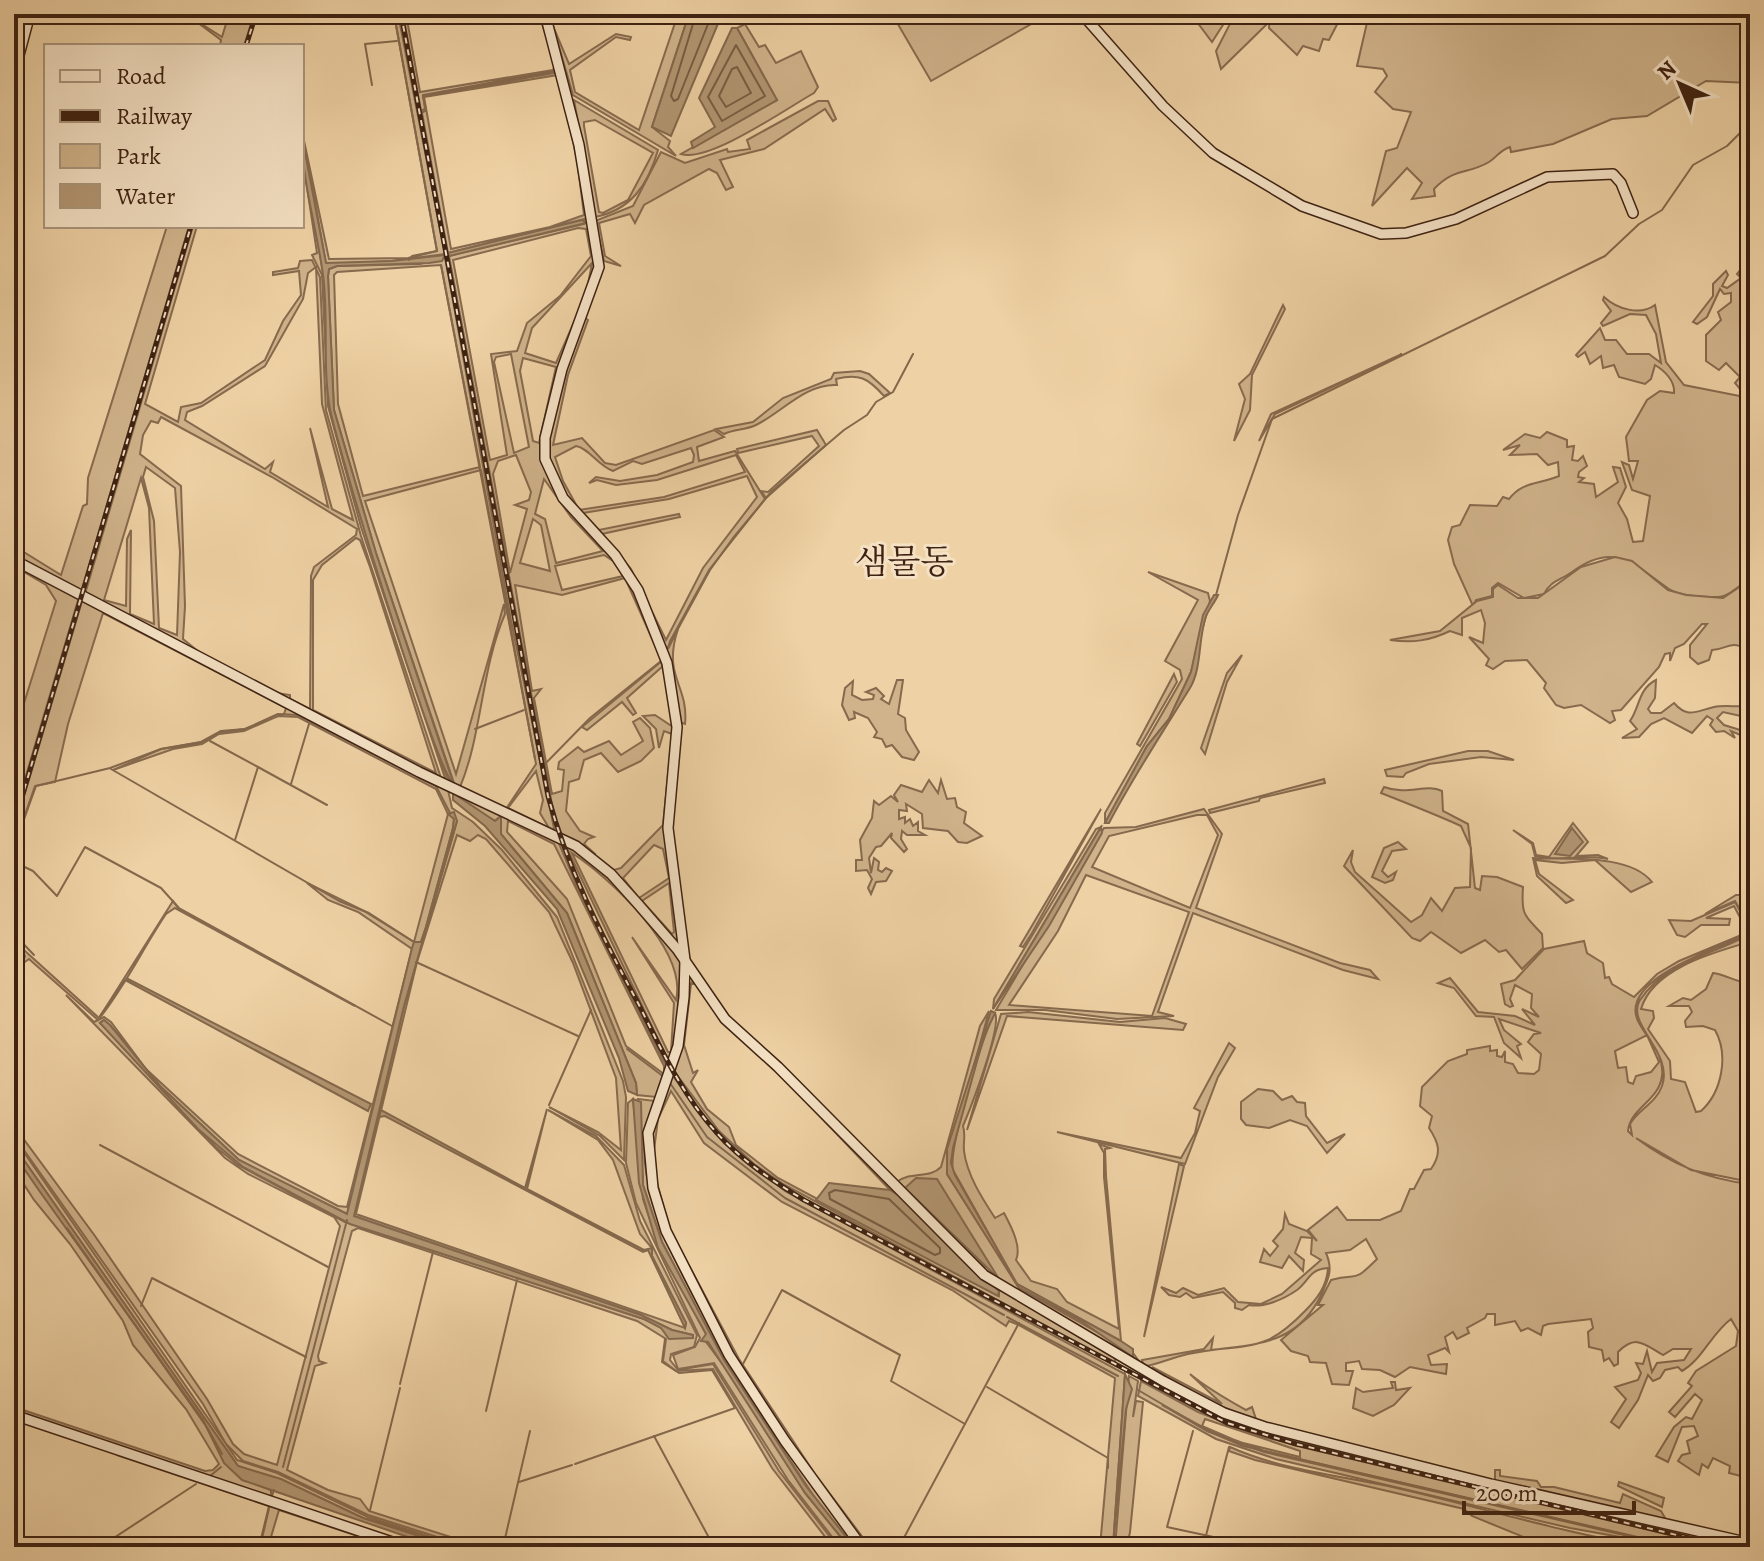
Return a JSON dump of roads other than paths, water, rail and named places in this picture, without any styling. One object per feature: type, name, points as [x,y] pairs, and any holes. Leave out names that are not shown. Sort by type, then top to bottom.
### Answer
[{"type":"street","points":[[14,74],[30,14]]},
{"type":"street","points":[[545,14],[579,145],[599,267],[562,369],[545,438],[545,459],[549,475],[563,498],[625,567],[655,628],[667,663],[677,727],[668,828],[685,960],[678,1046],[648,1133],[653,1188],[666,1231],[729,1355],[785,1441],[862,1547]]},
{"type":"street","points":[[1082,14],[1163,106],[1208,149],[1302,206],[1392,236],[1456,219],[1547,177],[1613,174],[1621,183],[1633,213]]},
{"type":"street","points":[[14,560],[419,772],[576,846],[611,874],[685,960],[725,1019],[778,1067],[984,1275],[1129,1361],[1207,1404],[1265,1427],[1491,1484],[1750,1543]]},
{"type":"street","points":[[14,1415],[407,1547]]},
{"type":"water","points":[[689,14],[720,14],[720,19],[671,136],[652,127]]},
{"type":"water","points":[[732,28],[737,28],[777,100],[693,148],[691,142],[715,127],[699,98]]},
{"type":"water","points":[[304,147],[326,263],[392,261],[445,255],[442,261],[429,263],[337,266],[329,269],[328,276],[334,410],[376,553],[454,785],[428,726],[409,670],[330,409],[323,275],[307,189]]},
{"type":"water","points":[[582,220],[586,223],[449,256],[448,253]]},
{"type":"water","points":[[1214,595],[1218,595],[1206,616],[1194,680],[1109,823],[1105,823],[1147,746],[1169,719],[1191,672],[1203,615]]},
{"type":"water","points":[[453,793],[495,821],[501,816],[501,834],[567,913],[636,1083],[637,1095],[628,1091],[619,1058],[557,909],[485,826],[453,800]]},
{"type":"water","points":[[454,812],[457,821],[404,1006],[354,1216],[641,1315],[672,1330],[693,1335],[693,1338],[669,1339],[661,1328],[644,1319],[350,1224],[243,1167],[198,1129],[100,1023],[104,1020],[110,1025],[160,1086],[239,1160],[347,1214],[412,948],[414,942],[421,942],[426,927],[453,828],[454,819],[448,814]]},
{"type":"water","points":[[1101,827],[1102,833],[1049,926],[993,1009]]},
{"type":"water","points":[[1572,828],[1583,842],[1570,856],[1555,854]]},
{"type":"water","points":[[127,981],[371,1104],[368,1111]]},
{"type":"water","points":[[991,1011],[995,1013],[984,1036],[953,1148],[951,1163],[955,1175],[1017,1284],[1121,1341],[1133,1349],[1133,1357],[1081,1321],[1019,1288],[947,1174],[947,1149]]},
{"type":"water","points":[[633,1099],[641,1102],[643,1185],[662,1242],[724,1360],[806,1486],[854,1547],[849,1547],[805,1493],[708,1342],[701,1341],[706,1334],[658,1248],[639,1183]]},
{"type":"water","points":[[547,1109],[527,1189],[644,1250],[652,1248],[652,1256],[686,1323],[685,1328],[648,1250],[643,1252],[385,1116],[379,1117],[381,1110],[525,1188]]},
{"type":"water","points":[[14,1146],[238,1466],[281,1479],[363,1518],[453,1547],[437,1547],[242,1480],[224,1463],[203,1420],[38,1189],[14,1154]]},
{"type":"water","points":[[916,1178],[937,1179],[999,1279],[905,1188]]},
{"type":"water","points":[[829,1183],[890,1190],[898,1195],[999,1291],[998,1296],[816,1200]]},
{"type":"water","points":[[1125,1374],[1132,1389],[1126,1409],[1113,1547]]},
{"type":"waterway","points":[[394,14],[437,251],[412,256],[409,260]]},
{"type":"waterway","points":[[372,85],[365,44],[397,41]]},
{"type":"waterway","points":[[423,112],[426,110],[423,96],[557,71]]},
{"type":"waterway","points":[[1216,595],[1238,515],[1272,419],[1605,256],[1639,224],[1662,210],[1693,165],[1727,146],[1750,123]]},
{"type":"waterway","points":[[441,265],[535,759]]},
{"type":"waterway","points":[[667,649],[710,570],[772,491],[844,430],[867,415],[876,402],[893,392],[913,354]]},
{"type":"waterway","points":[[545,764],[590,718],[661,661]]},
{"type":"waterway","points":[[475,729],[524,710]]},
{"type":"waterway","points":[[14,847],[36,786],[110,768],[161,749],[201,742],[221,731],[245,729],[278,714],[298,715],[436,786],[450,813]]},
{"type":"waterway","points":[[291,784],[309,724]]},
{"type":"waterway","points":[[210,741],[258,767],[235,840]]},
{"type":"waterway","points":[[258,767],[327,805]]},
{"type":"waterway","points":[[111,769],[339,901],[369,913],[414,942]]},
{"type":"waterway","points":[[14,862],[33,871],[57,896],[85,847],[161,888],[179,908],[392,1026]]},
{"type":"waterway","points":[[14,934],[34,955]]},
{"type":"waterway","points":[[416,962],[578,1036]]},
{"type":"waterway","points":[[100,1016],[125,980]]},
{"type":"waterway","points":[[549,1105],[591,1010]]},
{"type":"waterway","points":[[627,1049],[664,1077]]},
{"type":"waterway","points":[[670,1083],[707,1137],[785,1198],[1004,1315]]},
{"type":"waterway","points":[[100,1145],[328,1267]]},
{"type":"waterway","points":[[283,1467],[347,1220]]},
{"type":"waterway","points":[[67,1228],[208,1429],[222,1454]]},
{"type":"waterway","points":[[400,1384],[433,1252]]},
{"type":"waterway","points":[[141,1306],[152,1278],[306,1357]]},
{"type":"waterway","points":[[486,1411],[517,1280]]},
{"type":"waterway","points":[[743,1364],[782,1290],[900,1355],[891,1381],[965,1424]]},
{"type":"waterway","points":[[1007,1317],[1118,1376]]},
{"type":"waterway","points":[[899,1547],[1019,1323]]},
{"type":"waterway","points":[[575,1464],[735,1408],[712,1370],[679,1373],[662,1362],[665,1339]]},
{"type":"waterway","points":[[987,1387],[1108,1458],[1108,1468]]},
{"type":"waterway","points":[[370,1510],[400,1388]]},
{"type":"waterway","points":[[1138,1390],[1208,1431],[1243,1446],[1678,1547]]},
{"type":"waterway","points":[[503,1547],[530,1431]]},
{"type":"waterway","points":[[1193,1431],[1167,1527],[1260,1547]]},
{"type":"waterway","points":[[654,1436],[714,1547]]},
{"type":"waterway","points":[[1203,1547],[1229,1447]]},
{"type":"waterway","points":[[117,1455],[269,1506]]},
{"type":"waterway","points":[[519,1482],[572,1465]]},
{"type":"waterway","points":[[210,1476],[221,1467]]},
{"type":"waterway","points":[[100,1547],[196,1484]]},
{"type":"waterway","points":[[272,1496],[274,1490]]},
{"type":"waterway","points":[[259,1547],[269,1506]]},
{"type":"railway","points":[[247,44],[256,14]]},
{"type":"railway","points":[[401,14],[548,796],[587,902],[673,1071],[704,1118],[747,1161],[804,1200],[1227,1423],[1296,1444],[1727,1547]]},
{"type":"railway","points":[[14,824],[190,228]]},
{"type":"district","name":"샘물동","points":[[904,561]]}]
